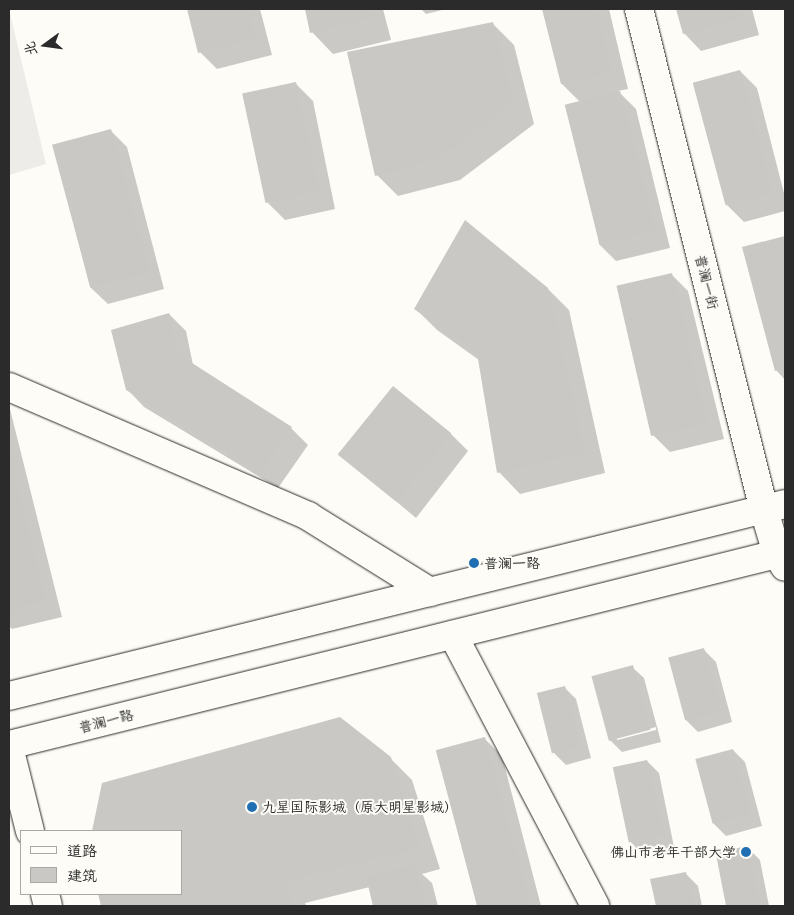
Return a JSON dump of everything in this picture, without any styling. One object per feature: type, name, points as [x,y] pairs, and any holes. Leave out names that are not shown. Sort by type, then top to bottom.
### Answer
[{"type":"main road","name":"普澜一街","points":[[639,9],[775,507],[783,557]]},
{"type":"main road","points":[[9,387],[308,516],[430,592]]},
{"type":"main road","points":[[9,696],[775,507]]},
{"type":"main road","name":"普澜一路","points":[[9,746],[453,634],[783,557]]},
{"type":"main road","points":[[453,634],[595,906]]},
{"type":"main road","points":[[9,746],[30,830]]},
{"type":"shaded area","points":[[9,9],[46,164],[9,175]]},
{"type":"building","points":[[187,9],[248,9],[255,39],[198,53]]},
{"type":"building","points":[[305,9],[368,9],[370,18],[310,33]]},
{"type":"building","points":[[542,9],[596,9],[612,72],[561,84]]},
{"type":"building","points":[[676,9],[740,9],[742,18],[683,34]]},
{"type":"building","points":[[493,22],[513,102],[438,159],[375,176],[347,52]]},
{"type":"building","points":[[740,70],[773,193],[726,205],[693,83]]},
{"type":"building","points":[[296,82],[319,192],[265,203],[242,93]]},
{"type":"building","points":[[620,91],[655,231],[600,245],[565,105]]},
{"type":"building","points":[[111,129],[149,272],[90,288],[52,145]]},
{"type":"building","points":[[465,220],[548,288],[585,452],[497,473],[477,353],[414,309]]},
{"type":"building","points":[[785,236],[785,368],[775,371],[742,247]]},
{"type":"building","points":[[672,273],[707,423],[651,436],[616,286]]},
{"type":"building","points":[[169,313],[178,354],[292,427],[260,472],[126,390],[111,330]]},
{"type":"building","points":[[393,386],[451,433],[396,502],[338,454]]},
{"type":"building","points":[[9,452],[46,600],[9,609]]},
{"type":"building","points":[[704,648],[721,711],[685,720],[668,658]]},
{"type":"building","points":[[633,665],[650,730],[609,741],[591,676]]},
{"type":"building","points":[[565,686],[580,746],[552,753],[537,693]]},
{"type":"building","name":"九星国际影城（原大明星影城）","points":[[340,717],[391,757],[419,848],[285,881],[291,906],[101,906],[98,895],[182,895],[182,830],[92,830],[102,783]]},
{"type":"building","points":[[485,737],[530,906],[477,906],[436,750]]},
{"type":"building","points":[[733,749],[750,814],[713,824],[695,759]]},
{"type":"building","points":[[647,760],[663,835],[629,843],[613,767]]},
{"type":"building","points":[[748,846],[760,906],[726,906],[716,852]]},
{"type":"building","points":[[415,865],[426,906],[373,906],[366,877]]},
{"type":"building","points":[[686,872],[693,906],[656,906],[650,879]]},
{"type":"place","name":"普澜一路","points":[[474,563]]},
{"type":"place","name":"九星国际影城（原大明星影城）","points":[[252,807]]},
{"type":"place","name":"佛山市老年干部大学","points":[[746,852]]}]
